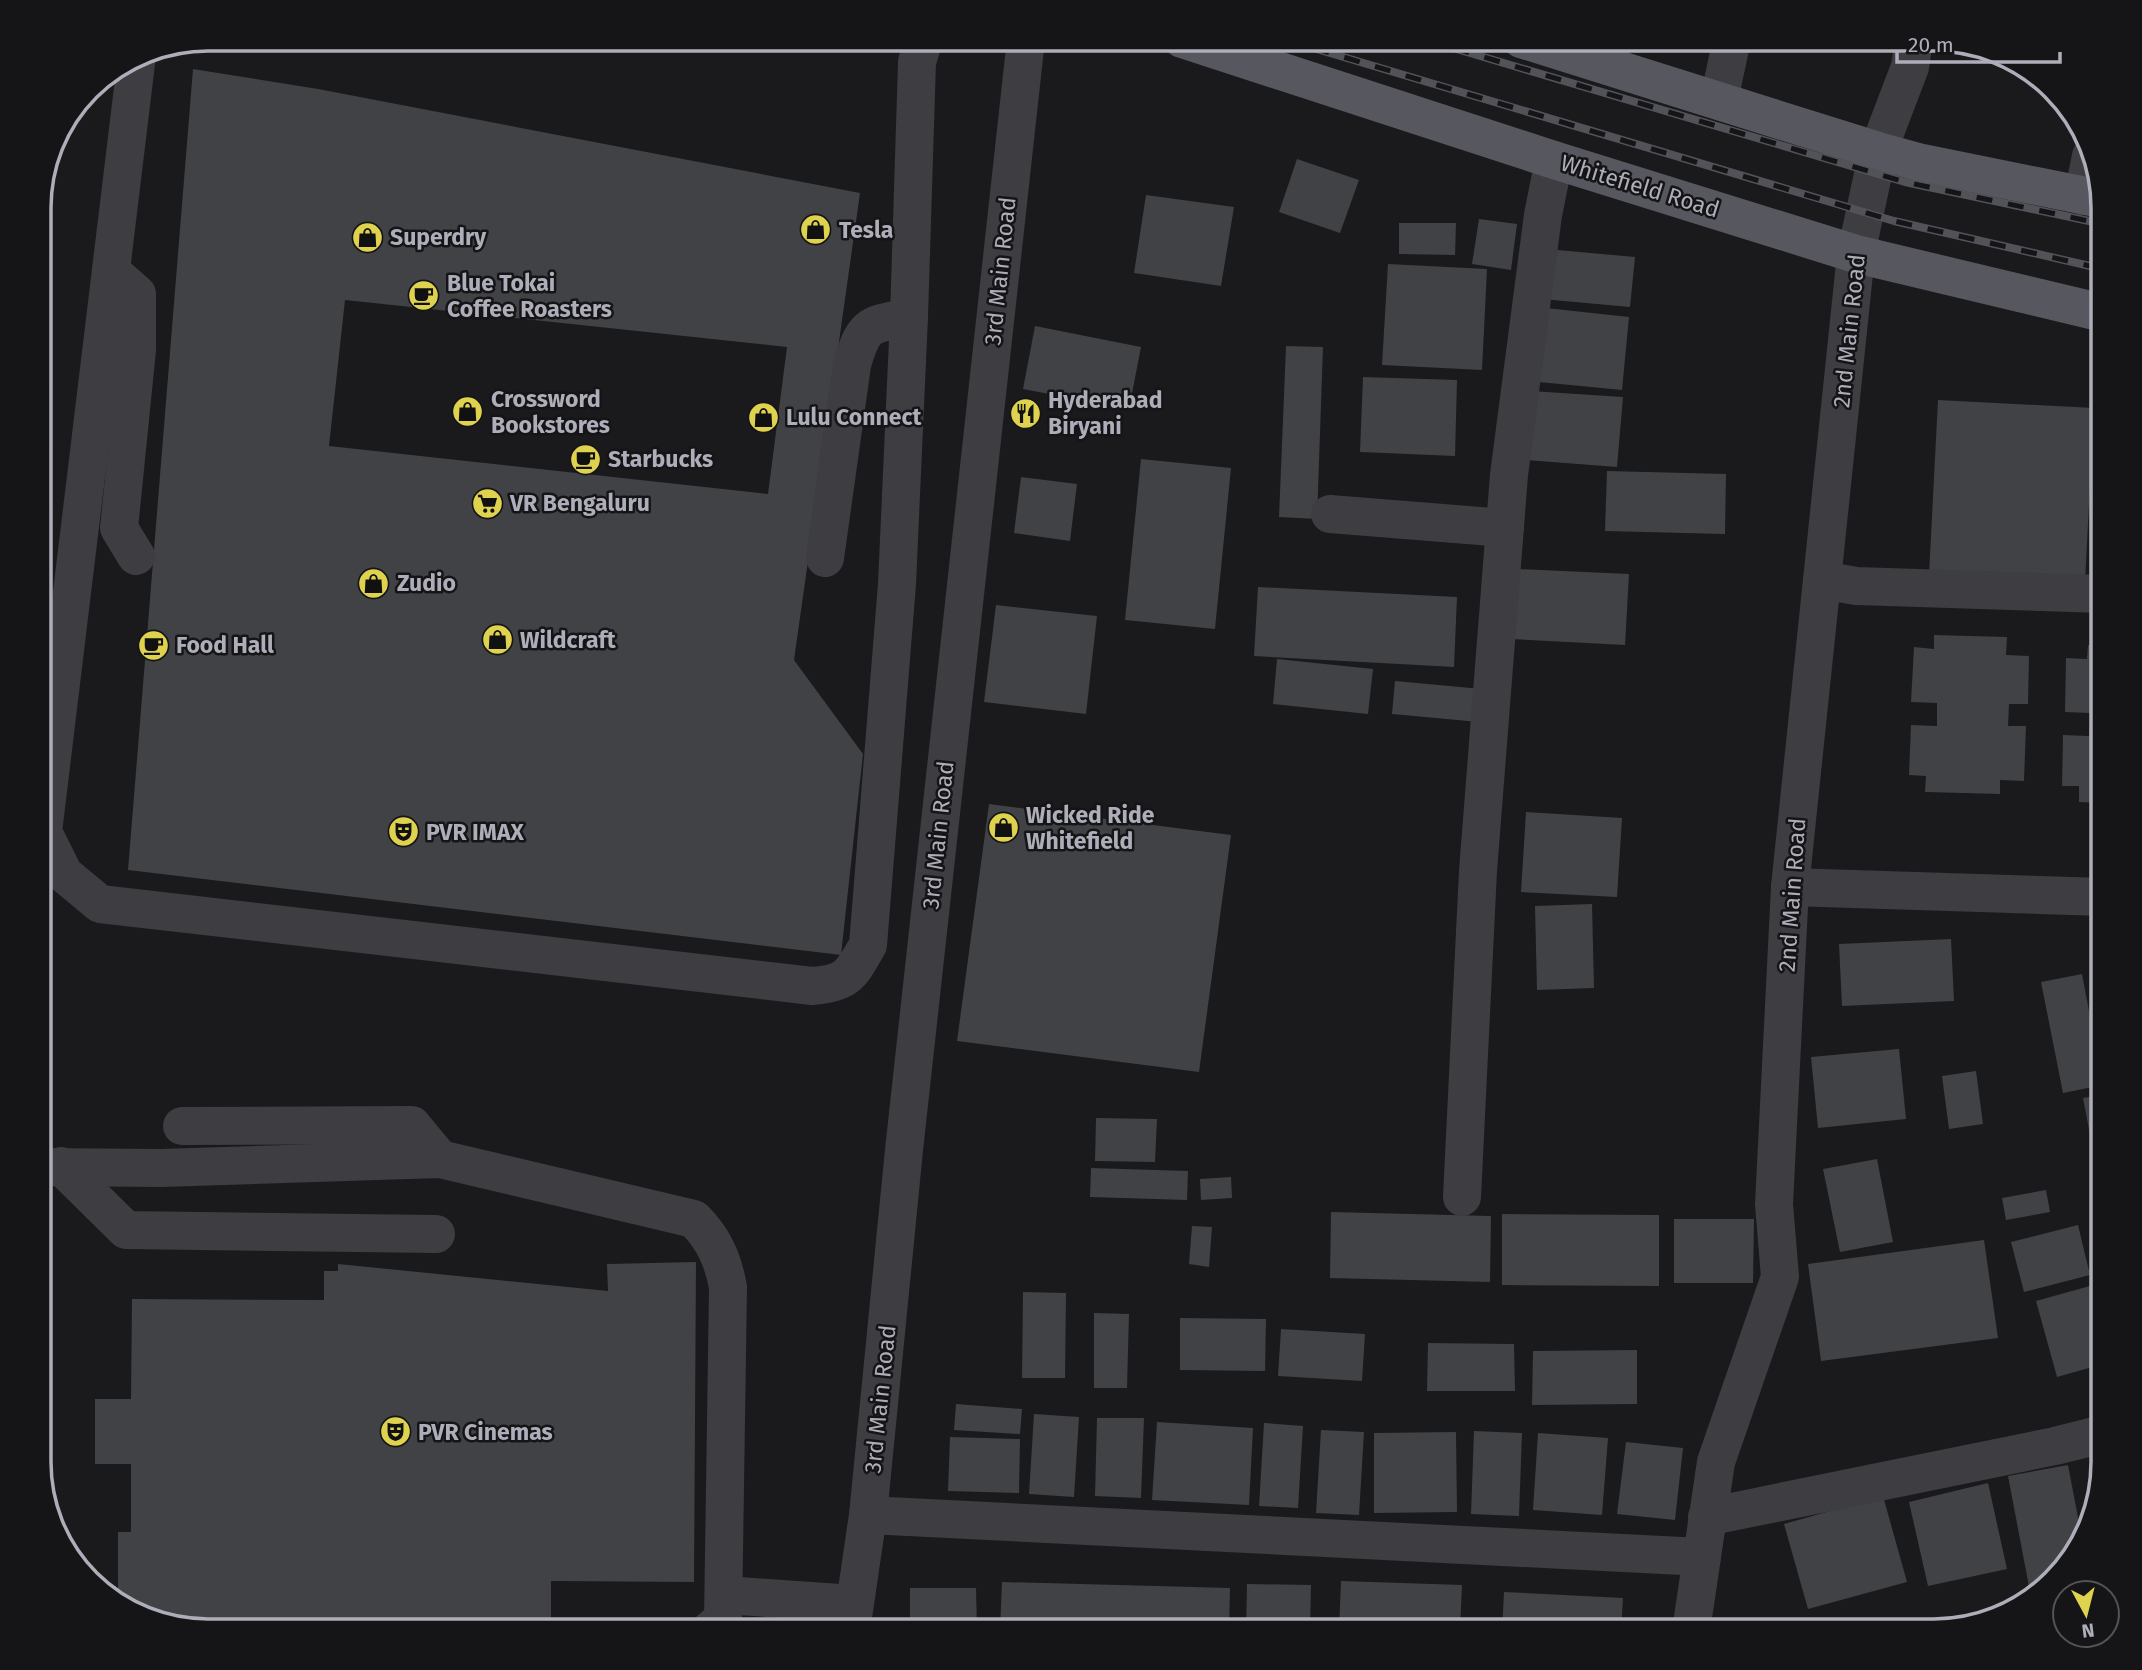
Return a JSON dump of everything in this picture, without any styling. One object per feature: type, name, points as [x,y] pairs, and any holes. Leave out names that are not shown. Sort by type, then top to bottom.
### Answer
[{"type":"main road","name":"Whitefield Road","points":[[1222,51],[1554,160],[1856,254],[2091,310]]},
{"type":"main road","points":[[1604,51],[1719,100],[1878,151],[1922,163],[2090,197]]},
{"type":"street","points":[[51,848],[64,874],[100,904],[813,986],[835,984],[853,971],[868,945],[897,584],[917,62],[920,51]]},
{"type":"street","name":"3rd Main Road","points":[[853,1618],[869,1515],[904,1150],[1025,51]]},
{"type":"street","points":[[1719,100],[1729,51]]},
{"type":"street","name":"2nd Main Road","points":[[1693,1619],[1716,1462],[1780,1277],[1774,1203],[1790,887],[1856,254],[1878,151],[1910,67],[1912,51]]},
{"type":"street","points":[[51,766],[135,68]]},
{"type":"street","points":[[1462,1197],[1478,871],[1509,475],[1539,242],[1554,160]]},
{"type":"street","points":[[111,271],[137,294],[137,350],[119,528],[136,556]]},
{"type":"street","points":[[825,558],[852,365],[859,341],[872,324],[909,317]]},
{"type":"street","points":[[1330,514],[1505,528]]},
{"type":"street","points":[[1822,580],[1856,586],[2091,594]]},
{"type":"street","points":[[1790,887],[2091,897]]},
{"type":"street","points":[[182,1126],[412,1125],[440,1159]]},
{"type":"street","points":[[51,1166],[161,1168],[440,1159],[694,1219],[705,1230],[724,1264],[728,1287],[723,1619]]},
{"type":"street","points":[[51,1167],[126,1230],[436,1234]]},
{"type":"street","points":[[1707,1517],[2091,1437]]},
{"type":"street","points":[[869,1515],[1702,1557]]},
{"type":"street","points":[[724,1595],[853,1618]]},
{"type":"building","name":"VR Bengaluru","points":[[193,69],[318,89],[860,193],[794,660],[863,754],[841,955],[128,870]],"holes":[[[345,300],[787,347],[768,494],[329,446]]]},
{"type":"building","points":[[1297,159],[1359,180],[1340,233],[1279,212]]},
{"type":"building","points":[[1146,195],[1234,207],[1221,286],[1134,273]]},
{"type":"building","points":[[1479,219],[1517,224],[1511,270],[1472,264]]},
{"type":"building","points":[[1399,223],[1456,223],[1455,255],[1399,254]]},
{"type":"building","points":[[1546,249],[1635,257],[1630,307],[1542,299]]},
{"type":"building","points":[[1388,264],[1487,269],[1482,370],[1382,365]]},
{"type":"building","points":[[1546,308],[1629,317],[1622,390],[1539,382]]},
{"type":"building","points":[[1035,326],[1141,347],[1129,409],[1023,389]]},
{"type":"building","points":[[1286,346],[1323,347],[1317,519],[1279,517]]},
{"type":"building","points":[[1363,377],[1457,380],[1455,456],[1360,452]]},
{"type":"building","points":[[1531,391],[1623,397],[1617,467],[1526,460]]},
{"type":"building","points":[[1938,400],[2091,408],[2085,582],[1929,575]]},
{"type":"building","points":[[1141,459],[1231,468],[1215,629],[1125,620]]},
{"type":"building","points":[[1607,471],[1726,474],[1725,534],[1605,531]]},
{"type":"building","points":[[1021,477],[1077,484],[1070,541],[1014,533]]},
{"type":"building","points":[[1516,569],[1629,574],[1625,645],[1512,639]]},
{"type":"building","points":[[1258,587],[1457,597],[1454,667],[1254,656]]},
{"type":"building","points":[[996,605],[1097,616],[1086,714],[984,702]]},
{"type":"building","points":[[1934,635],[2007,637],[2006,655],[2029,656],[2028,704],[2009,704],[2008,726],[2026,726],[2024,781],[2000,780],[2000,794],[1925,792],[1926,776],[1909,775],[1911,725],[1937,726],[1937,703],[1911,702],[1914,647],[1934,649]]},
{"type":"building","points":[[2088,645],[2091,645],[2091,802],[2079,802],[2079,786],[2062,786],[2063,735],[2089,736],[2090,713],[2065,712],[2066,658],[2087,659]]},
{"type":"building","points":[[1277,659],[1373,669],[1368,714],[1273,704]]},
{"type":"building","points":[[1395,681],[1482,689],[1479,722],[1392,714]]},
{"type":"building","points":[[989,804],[1231,835],[1199,1072],[957,1041]]},
{"type":"building","points":[[1526,812],[1622,818],[1617,897],[1521,892]]},
{"type":"building","points":[[1592,904],[1594,988],[1537,990],[1535,906]]},
{"type":"building","points":[[1951,939],[1954,1001],[1842,1006],[1839,944]]},
{"type":"building","points":[[2082,974],[2091,1022],[2091,1087],[2063,1093],[2041,982]]},
{"type":"building","points":[[1899,1049],[1906,1119],[1818,1128],[1811,1057]]},
{"type":"building","points":[[1976,1071],[1983,1124],[1949,1129],[1942,1076]]},
{"type":"building","points":[[2091,1097],[2091,1140],[2083,1098]]},
{"type":"building","points":[[1096,1118],[1157,1119],[1155,1162],[1095,1161]]},
{"type":"building","points":[[1877,1159],[1893,1242],[1840,1252],[1823,1169]]},
{"type":"building","points":[[1091,1168],[1188,1171],[1187,1200],[1090,1197]]},
{"type":"building","points":[[1231,1177],[1232,1198],[1201,1200],[1200,1179]]},
{"type":"building","points":[[2046,1190],[2050,1212],[2006,1220],[2002,1198]]},
{"type":"building","points":[[1331,1212],[1491,1216],[1490,1282],[1330,1278]]},
{"type":"building","points":[[1502,1214],[1659,1215],[1659,1286],[1502,1285]]},
{"type":"building","points":[[1674,1219],[1754,1219],[1753,1283],[1674,1283]]},
{"type":"building","points":[[2078,1225],[2090,1275],[2024,1292],[2011,1242]]},
{"type":"building","points":[[1192,1226],[1212,1227],[1209,1267],[1189,1264]]},
{"type":"building","points":[[1984,1240],[1998,1338],[1821,1361],[1808,1264]]},
{"type":"building","name":"PVR Cinemas","points":[[696,1262],[694,1582],[551,1581],[551,1618],[187,1618],[157,1611],[118,1591],[118,1532],[131,1532],[131,1464],[95,1464],[95,1399],[131,1399],[132,1299],[324,1300],[324,1271],[338,1271],[338,1264],[608,1291],[607,1264]]},
{"type":"building","points":[[2091,1286],[2091,1367],[2057,1377],[2036,1301]]},
{"type":"building","points":[[1023,1292],[1066,1293],[1065,1378],[1022,1378]]},
{"type":"building","points":[[1094,1313],[1129,1314],[1127,1388],[1094,1388]]},
{"type":"building","points":[[1180,1318],[1266,1319],[1265,1371],[1180,1370]]},
{"type":"building","points":[[1281,1329],[1365,1334],[1362,1381],[1278,1376]]},
{"type":"building","points":[[1428,1343],[1514,1344],[1515,1391],[1427,1391]]},
{"type":"building","points":[[1637,1350],[1637,1404],[1532,1405],[1533,1351]]},
{"type":"building","points":[[956,1404],[1022,1409],[1020,1434],[954,1430]]},
{"type":"building","points":[[1034,1414],[1079,1417],[1074,1497],[1029,1494]]},
{"type":"building","points":[[1097,1418],[1144,1418],[1141,1498],[1095,1496]]},
{"type":"building","points":[[1157,1422],[1253,1428],[1249,1505],[1152,1500]]},
{"type":"building","points":[[1264,1423],[1303,1426],[1298,1508],[1259,1506]]},
{"type":"building","points":[[1321,1430],[1364,1432],[1359,1515],[1316,1513]]},
{"type":"building","points":[[1474,1431],[1522,1433],[1519,1516],[1471,1514]]},
{"type":"building","points":[[1456,1432],[1457,1512],[1374,1513],[1374,1433]]},
{"type":"building","points":[[1538,1433],[1608,1438],[1602,1515],[1533,1510]]},
{"type":"building","points":[[950,1437],[1020,1439],[1019,1493],[948,1491]]},
{"type":"building","points":[[1626,1442],[1683,1448],[1675,1520],[1617,1514]]},
{"type":"building","points":[[2068,1465],[2079,1522],[2059,1558],[2029,1587],[2008,1476]]},
{"type":"building","points":[[1988,1483],[2007,1569],[1928,1586],[1909,1502]]},
{"type":"building","points":[[1883,1496],[1907,1582],[1808,1609],[1784,1524]]},
{"type":"building","points":[[1341,1581],[1462,1585],[1461,1619],[1339,1619]]},
{"type":"building","points":[[1002,1582],[1230,1588],[1229,1619],[1000,1619]]},
{"type":"building","points":[[1247,1584],[1311,1585],[1310,1619],[1246,1619]]},
{"type":"building","points":[[910,1588],[976,1588],[977,1619],[910,1619]]},
{"type":"building","points":[[1504,1592],[1623,1598],[1622,1619],[1503,1619]]},
{"type":"railway","points":[[1323,51],[1894,221],[2091,266]]},
{"type":"railway","points":[[1463,51],[1905,182],[2091,221]]},
{"type":"place","name":"Tesla","points":[[816,230]]},
{"type":"place","name":"Superdry","points":[[367,237]]},
{"type":"place","name":"Blue Tokai Coffee Roasters","points":[[424,296]]},
{"type":"place","name":"Crossword Bookstores","points":[[468,412]]},
{"type":"place","name":"Hyderabad Biryani","points":[[1025,413]]},
{"type":"place","name":"Lulu Connect","points":[[763,417]]},
{"type":"place","name":"Starbucks","points":[[585,459]]},
{"type":"place","name":"VR Bengaluru","points":[[487,503]]},
{"type":"place","name":"Zudio","points":[[374,583]]},
{"type":"place","name":"Wildcraft","points":[[497,640]]},
{"type":"place","name":"Food Hall","points":[[153,645]]},
{"type":"place","name":"Wicked Ride Whitefield","points":[[1003,828]]},
{"type":"place","name":"PVR IMAX","points":[[403,832]]},
{"type":"place","name":"PVR Cinemas","points":[[395,1432]]}]
